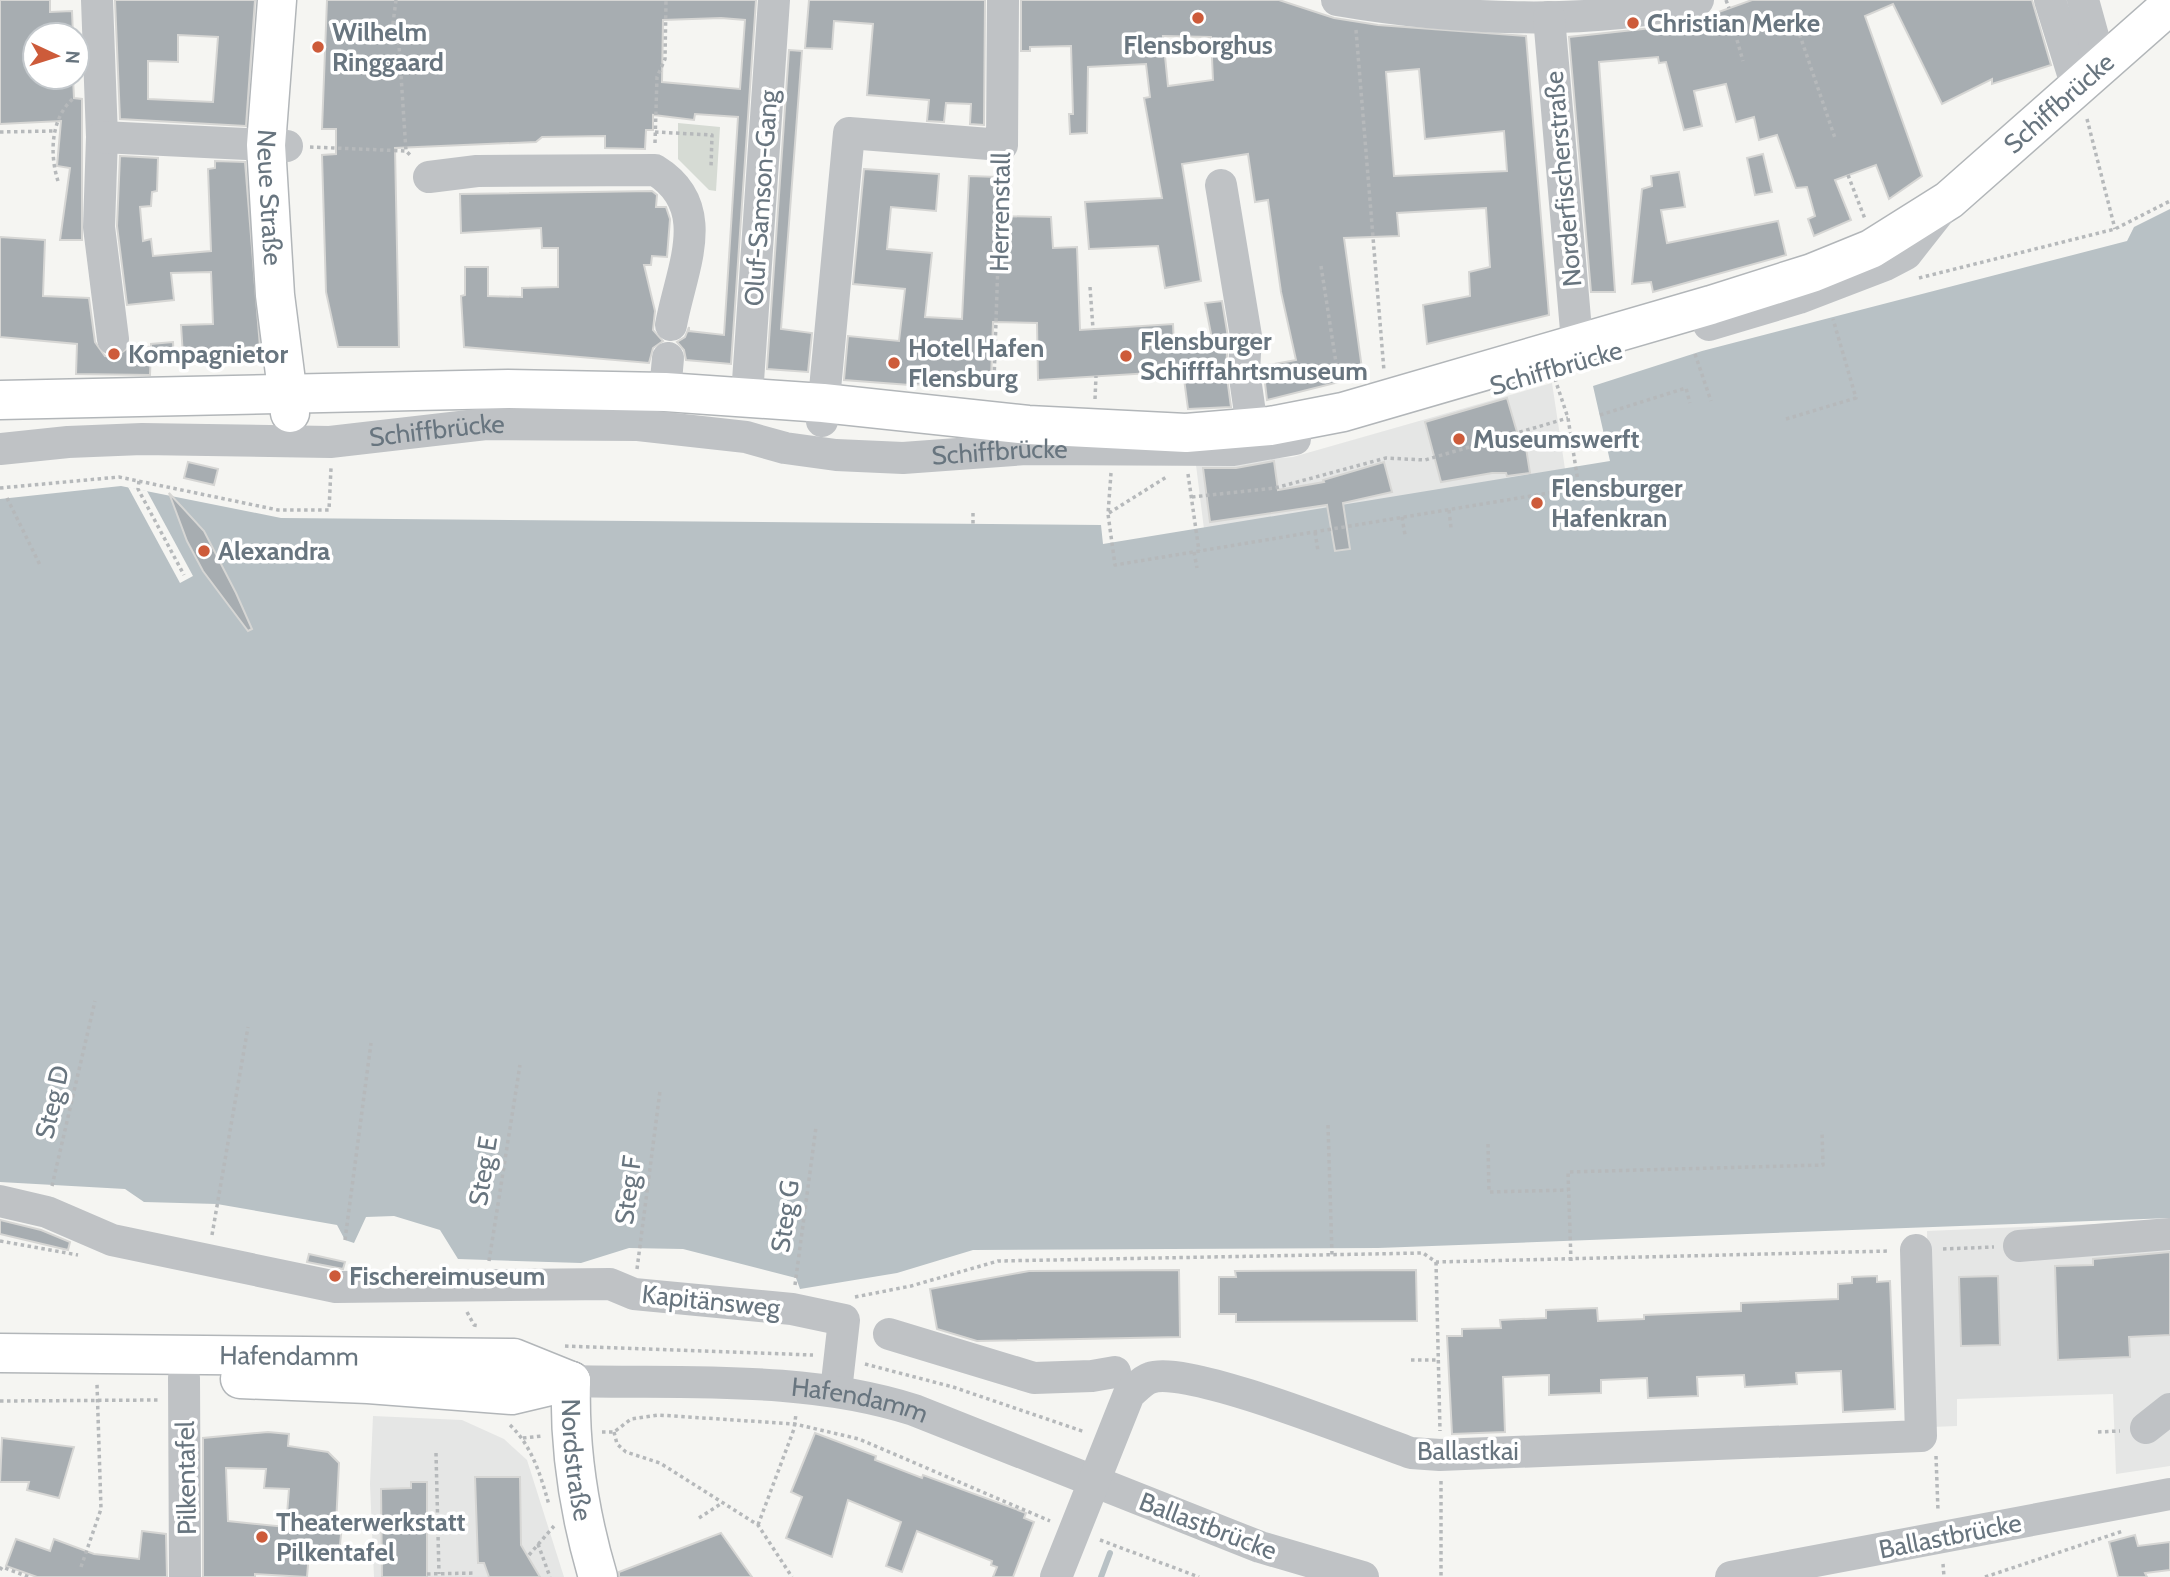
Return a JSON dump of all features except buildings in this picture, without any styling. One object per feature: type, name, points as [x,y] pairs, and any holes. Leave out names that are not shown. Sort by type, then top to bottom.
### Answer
[{"type":"main road","name":"Neue Straße","points":[[277,0],[277,146],[294,296],[289,403]]},
{"type":"main road","name":"Neue Straße","points":[[277,146],[291,0]]},
{"type":"main road","name":"Schiffbrücke","points":[[0,400],[943,414],[984,423],[1186,433],[1252,427],[1343,412],[1812,273],[1871,249],[1949,200],[2081,101],[2170,5]]},
{"type":"main road","name":"Schiffbrücke","points":[[0,419],[110,419],[666,375],[823,412]]},
{"type":"main road","name":"Hafendamm","points":[[0,1353],[514,1358],[571,1381]]},
{"type":"main road","name":"Hafendamm","points":[[0,1379],[97,1390],[368,1384],[512,1395],[571,1381]]},
{"type":"main road","name":"Nordstraße","points":[[571,1381],[566,1533],[598,1577]]},
{"type":"street","points":[[97,0],[102,137],[99,227],[113,340]]},
{"type":"street","name":"Oluf-Samson-Gang","points":[[747,396],[774,0]]},
{"type":"street","name":"Herrenstall","points":[[1002,145],[1003,0]]},
{"type":"street","points":[[1347,2],[1397,10],[1549,17],[1639,10],[1698,0]]},
{"type":"street","points":[[2050,0],[2081,101]]},
{"type":"street","points":[[2083,0],[2096,47]]},
{"type":"street","name":"Norderfischerstraße","points":[[1549,17],[1577,342]]},
{"type":"street","points":[[823,412],[849,132],[1002,145]]},
{"type":"street","points":[[102,137],[277,146]]},
{"type":"street","points":[[429,177],[477,171],[654,170],[672,180],[685,201],[690,219],[688,250],[671,325]]},
{"type":"street","points":[[1221,185],[1246,336],[1244,371],[1252,427]]},
{"type":"street","name":"Schiffbrücke","points":[[0,449],[68,442],[142,439],[330,442],[499,424],[638,425],[746,437],[785,448],[836,455],[903,458],[1026,449],[1233,450],[1336,431],[1799,298],[1854,279],[1906,254],[1949,200]]},
{"type":"street","name":"Kapitänsweg","points":[[0,1201],[47,1212],[91,1245],[208,1262],[336,1292],[610,1284],[634,1294],[792,1309],[844,1320],[836,1391]]},
{"type":"street","points":[[2019,1246],[2170,1234]]},
{"type":"street","points":[[1916,1250],[1928,1443]]},
{"type":"street","points":[[889,1334],[1034,1378],[1093,1377],[1122,1383]]},
{"type":"street","points":[[1007,1346],[1015,1357],[1024,1361],[1110,1359],[1122,1383],[1110,1441],[1056,1577]]},
{"type":"street","name":"Ballastkai","points":[[1122,1383],[1173,1376],[1211,1382],[1410,1453],[1440,1455],[1928,1443]]},
{"type":"street","name":"Hafendamm","points":[[571,1381],[800,1387],[876,1397],[1094,1483]]},
{"type":"street","name":"Pilkentafel","points":[[184,1389],[185,1577]]},
{"type":"street","name":"Ballastbrücke","points":[[1094,1483],[1260,1547],[1363,1577]]},
{"type":"street","name":"Ballastbrücke","points":[[1731,1577],[2170,1494]]},
{"type":"path","points":[[277,146],[406,151],[399,45],[393,23],[396,0]]},
{"type":"path","points":[[654,170],[657,77],[665,59],[666,0]]},
{"type":"path","points":[[1726,0],[1729,8]]},
{"type":"path","points":[[1347,2],[1356,56],[1387,399]]},
{"type":"path","points":[[1795,21],[1835,138]]},
{"type":"path","points":[[1737,40],[1743,61]]},
{"type":"path","points":[[58,181],[53,165],[54,131],[72,98],[100,86]]},
{"type":"path","points":[[2081,101],[2115,229]]},
{"type":"path","points":[[0,132],[54,131]]},
{"type":"path","points":[[655,132],[712,135],[710,167]]},
{"type":"path","name":"Herrenstall","points":[[1002,145],[995,381],[1016,396]]},
{"type":"path","points":[[1848,175],[1868,228]]},
{"type":"path","points":[[1917,278],[2115,229],[2170,201]]},
{"type":"path","points":[[1321,266],[1341,391]]},
{"type":"path","points":[[1090,288],[1093,329]]},
{"type":"path","points":[[1786,419],[1856,398],[1833,319]]},
{"type":"path","points":[[1695,354],[1711,401]]},
{"type":"path","points":[[1112,464],[1108,513],[1115,565],[1579,488],[1568,418],[1555,379]]},
{"type":"path","points":[[1600,415],[1686,388],[1690,403]]},
{"type":"path","points":[[1192,497],[1275,488],[1386,458],[1425,460],[1568,418]]},
{"type":"path","points":[[1187,464],[1197,552],[1196,568]]},
{"type":"path","points":[[1108,513],[1176,471]]},
{"type":"path","points":[[0,488],[119,477],[278,510],[329,510]]},
{"type":"path","points":[[139,481],[138,489],[184,575]]},
{"type":"path","points":[[7,498],[41,567]]},
{"type":"path","points":[[1449,510],[1451,528]]},
{"type":"path","points":[[973,513],[973,525]]},
{"type":"path","points":[[1402,517],[1405,535]]},
{"type":"path","points":[[1315,532],[1318,551]]},
{"type":"path","name":"Steg D","points":[[47,1212],[95,1001]]},
{"type":"path","points":[[208,1262],[248,1027]]},
{"type":"path","points":[[345,1241],[371,1043]]},
{"type":"path","name":"Steg E","points":[[472,1288],[520,1065]]},
{"type":"path","name":"Steg F","points":[[634,1294],[660,1091]]},
{"type":"path","points":[[1328,1125],[1333,1215],[1332,1255]]},
{"type":"path","name":"Steg G","points":[[792,1309],[816,1127]]},
{"type":"path","points":[[1571,1261],[1568,1172],[1823,1165],[1822,1131]]},
{"type":"path","points":[[1488,1144],[1489,1192],[1568,1190]]},
{"type":"path","points":[[845,1299],[911,1286],[998,1261],[1423,1253],[1436,1262],[1571,1261],[2019,1246]]},
{"type":"path","points":[[1436,1262],[1441,1577]]},
{"type":"path","points":[[552,1346],[792,1352],[840,1359],[941,1383],[1110,1441]]},
{"type":"path","points":[[1411,1360],[1438,1360]]},
{"type":"path","points":[[758,1525],[795,1424],[800,1387]]},
{"type":"path","points":[[0,1401],[97,1390],[184,1389]]},
{"type":"path","points":[[81,1567],[101,1509],[97,1390]]},
{"type":"path","points":[[792,1577],[758,1525],[660,1462],[626,1452],[617,1444],[614,1432],[631,1419],[658,1415],[795,1424],[859,1439],[1074,1531],[1199,1577]]},
{"type":"path","points":[[511,1425],[523,1438],[533,1457],[566,1533],[538,1544],[529,1555]]},
{"type":"path","points":[[1928,1443],[1939,1538]]},
{"type":"path","points":[[436,1453],[439,1574]]},
{"type":"path","points":[[699,1518],[722,1503]]},
{"type":"path","points":[[1985,1577],[2130,1529]]},
{"type":"path","points":[[538,1544],[550,1577]]},
{"type":"path","points":[[0,1570],[2,1567],[29,1577]]},
{"type":"path","points":[[427,1574],[476,1573]]},
{"type":"shaded area","points":[[678,123],[720,127],[716,191],[709,190],[678,159]]},
{"type":"shaded area","points":[[2170,209],[2170,1218],[1378,1248],[973,1250],[897,1273],[800,1289],[796,1278],[683,1249],[629,1248],[581,1263],[458,1259],[440,1230],[394,1216],[366,1217],[354,1243],[345,1240],[337,1225],[217,1204],[144,1202],[125,1189],[0,1182],[0,499],[121,486],[281,518],[1101,525],[1103,544],[1610,461],[1593,386],[1702,351],[2127,241],[2134,227]]},
{"type":"shaded area","name":"Museumswerft","points":[[1552,383],[1565,469],[1204,529],[1196,465],[1293,457]]},
{"type":"shaded area","points":[[2170,1221],[2170,1466],[2116,1474],[2113,1394],[1957,1399],[1957,1426],[1931,1427],[1927,1231]]},
{"type":"shaded area","points":[[373,1416],[462,1420],[504,1439],[527,1460],[564,1577],[374,1577],[370,1484]]},
{"type":"pier","points":[[128,487],[147,491],[193,576],[180,583]]},
{"type":"waterway","points":[[1101,1577],[1110,1553]]},
{"type":"place","name":"Flensborghus","points":[[1198,18]]},
{"type":"place","name":"Christian Merke","points":[[1633,23]]},
{"type":"place","name":"Wilhelm Ringgaard","points":[[318,47]]},
{"type":"place","name":"Kompagnietor","points":[[114,354]]},
{"type":"place","name":"Flensburger Schifffahrtsmuseum","points":[[1126,356]]},
{"type":"place","name":"Hotel Hafen Flensburg","points":[[894,363]]},
{"type":"place","name":"Museumswerft","points":[[1459,439]]},
{"type":"place","name":"Flensburger Hafenkran","points":[[1537,503]]},
{"type":"place","name":"Alexandra","points":[[204,551]]},
{"type":"place","name":"Fischereimuseum","points":[[335,1276]]},
{"type":"place","name":"Theaterwerkstatt Pilkentafel","points":[[262,1537]]}]
